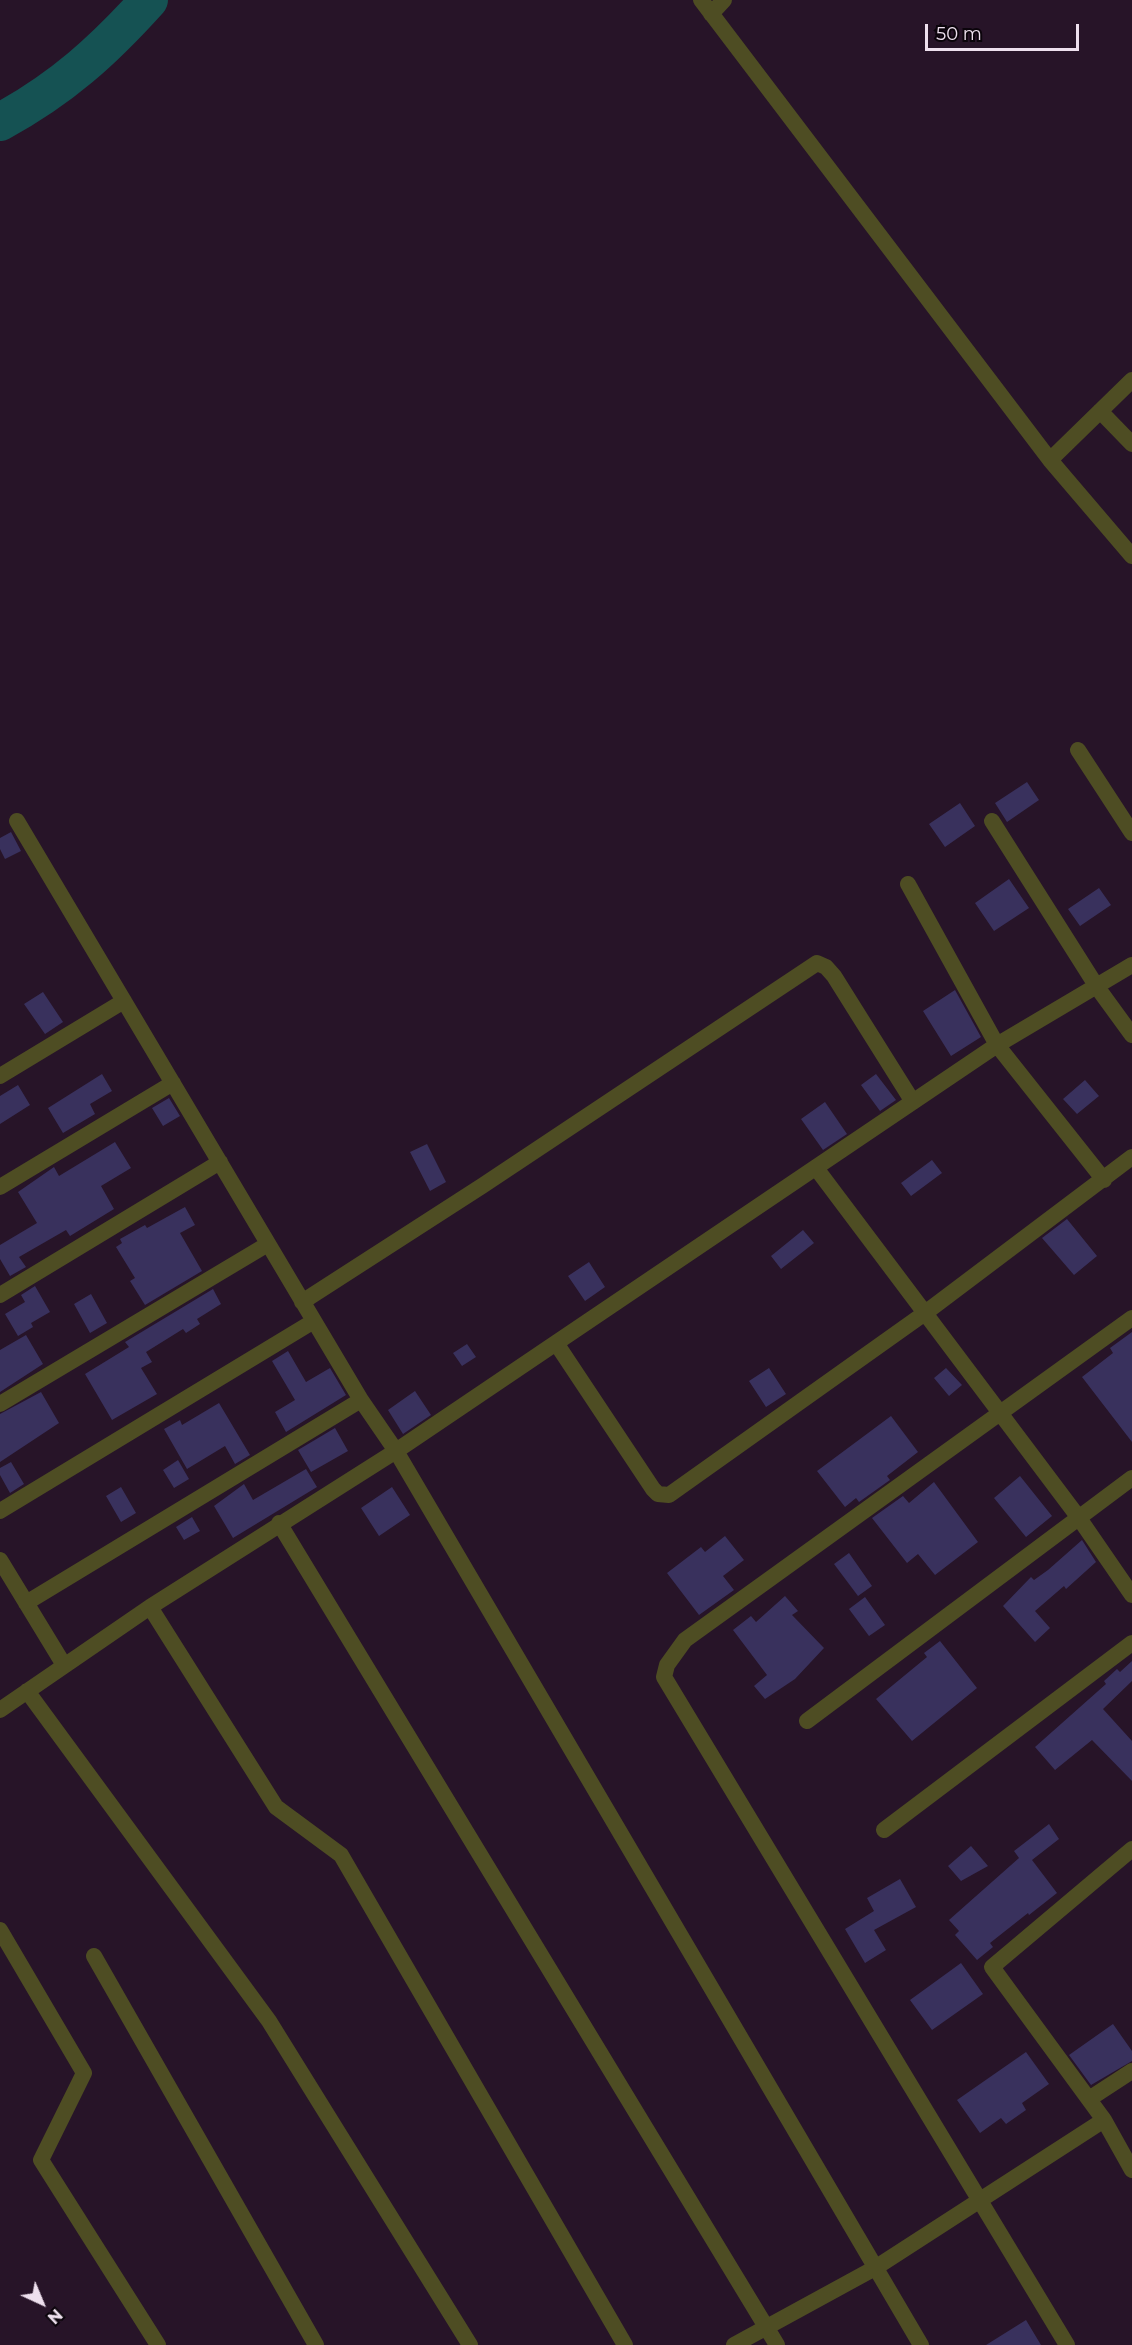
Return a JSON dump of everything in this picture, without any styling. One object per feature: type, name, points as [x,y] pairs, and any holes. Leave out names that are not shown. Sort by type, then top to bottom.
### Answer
[{"type":"street","points":[[701,0],[1050,460],[1132,556]]},
{"type":"street","points":[[711,14],[724,0]]},
{"type":"street","points":[[1050,460],[1132,380]]},
{"type":"street","points":[[1100,411],[1132,444]]},
{"type":"street","points":[[1078,750],[1132,834]]},
{"type":"street","points":[[17,821],[302,1302],[361,1400],[396,1451],[921,2345]]},
{"type":"street","points":[[993,821],[1097,987],[1132,1035]]},
{"type":"street","points":[[908,884],[997,1045],[1104,1180]]},
{"type":"street","points":[[302,1302],[482,1186],[817,963],[826,967],[834,976],[913,1102]]},
{"type":"street","points":[[0,1710],[150,1607],[279,1523],[396,1451],[997,1045],[1132,964]]},
{"type":"street","points":[[3,1069],[124,1000]]},
{"type":"street","points":[[0,1187],[173,1083]]},
{"type":"street","points":[[556,1343],[648,1482],[664,1496],[674,1492],[924,1313],[1132,1157]]},
{"type":"street","points":[[0,1295],[220,1162]]},
{"type":"street","points":[[816,1168],[1079,1518],[1132,1594]]},
{"type":"street","points":[[0,1404],[268,1244]]},
{"type":"street","points":[[1067,2345],[664,1677],[666,1665],[685,1640],[1132,1318]]},
{"type":"street","points":[[0,1511],[314,1321]]},
{"type":"street","points":[[26,1604],[361,1400]]},
{"type":"street","points":[[807,1721],[1132,1478]]},
{"type":"street","points":[[279,1523],[777,2345]]},
{"type":"street","points":[[0,1560],[64,1665]]},
{"type":"street","points":[[150,1607],[276,1807],[341,1855],[624,2345]]},
{"type":"street","points":[[884,1830],[1132,1643]]},
{"type":"street","points":[[27,1691],[269,2021],[470,2345]]},
{"type":"street","points":[[1132,1849],[992,1967],[1104,2120],[1132,2170]]},
{"type":"street","points":[[0,1930],[84,2073],[41,2160],[158,2345]]},
{"type":"street","points":[[94,1956],[316,2345]]},
{"type":"street","points":[[1089,2099],[1132,2071]]},
{"type":"street","points":[[734,2345],[875,2268],[1104,2120]]},
{"type":"building","points":[[1027,782],[1039,800],[1007,822],[995,803]]},
{"type":"building","points":[[960,803],[975,826],[945,847],[929,824]]},
{"type":"building","points":[[11,832],[21,851],[5,859],[0,849],[0,838]]},
{"type":"building","points":[[1009,879],[1029,908],[994,931],[975,903]]},
{"type":"building","points":[[1099,888],[1111,905],[1080,926],[1068,909]]},
{"type":"building","points":[[955,990],[981,1037],[951,1056],[923,1011]]},
{"type":"building","points":[[43,992],[63,1022],[45,1034],[24,1004]]},
{"type":"building","points":[[102,1074],[112,1091],[90,1104],[95,1114],[63,1133],[48,1108]]},
{"type":"building","points":[[876,1074],[896,1100],[880,1111],[861,1085]]},
{"type":"building","points":[[1085,1080],[1099,1096],[1077,1114],[1063,1099]]},
{"type":"building","points":[[18,1085],[30,1105],[0,1124],[0,1096]]},
{"type":"building","points":[[169,1098],[180,1116],[163,1126],[152,1108]]},
{"type":"building","points":[[825,1102],[847,1134],[823,1150],[801,1119]]},
{"type":"building","points":[[115,1142],[131,1168],[101,1186],[114,1209],[70,1236],[66,1230],[19,1257],[26,1267],[10,1276],[0,1259],[0,1245],[37,1223],[18,1192],[54,1167],[59,1176]]},
{"type":"building","points":[[427,1144],[446,1182],[430,1191],[410,1152]]},
{"type":"building","points":[[932,1160],[942,1173],[911,1196],[901,1183]]},
{"type":"building","points":[[185,1207],[195,1225],[180,1233],[202,1271],[145,1305],[130,1281],[135,1278],[116,1247],[122,1243],[120,1239],[145,1225],[147,1228]]},
{"type":"building","points":[[1067,1219],[1097,1256],[1074,1275],[1042,1238]]},
{"type":"building","points":[[803,1230],[814,1243],[781,1269],[771,1256]]},
{"type":"building","points":[[589,1262],[605,1287],[585,1301],[568,1276]]},
{"type":"building","points":[[35,1286],[50,1312],[31,1323],[33,1327],[18,1336],[5,1314],[25,1302],[21,1295]]},
{"type":"building","points":[[213,1289],[221,1304],[197,1319],[200,1324],[186,1333],[183,1329],[146,1352],[152,1362],[141,1368],[157,1394],[112,1420],[85,1374],[129,1347],[125,1342]]},
{"type":"building","points":[[91,1294],[107,1323],[90,1333],[74,1304]]},
{"type":"building","points":[[1132,1332],[1132,1442],[1082,1377],[1113,1353],[1110,1348]]},
{"type":"building","points":[[26,1335],[43,1364],[0,1392],[0,1350]]},
{"type":"building","points":[[467,1344],[476,1357],[462,1366],[453,1353]]},
{"type":"building","points":[[288,1351],[306,1382],[330,1368],[346,1395],[286,1432],[275,1412],[295,1400],[272,1361]]},
{"type":"building","points":[[769,1368],[786,1394],[766,1407],[749,1381]]},
{"type":"building","points":[[946,1368],[962,1385],[949,1396],[934,1378]]},
{"type":"building","points":[[415,1391],[431,1415],[403,1434],[388,1410]]},
{"type":"building","points":[[41,1392],[59,1423],[0,1462],[0,1414]]},
{"type":"building","points":[[219,1403],[250,1455],[235,1464],[225,1446],[187,1469],[164,1429],[180,1420],[182,1425]]},
{"type":"building","points":[[891,1416],[918,1452],[887,1476],[890,1480],[859,1502],[856,1498],[845,1507],[817,1471]]},
{"type":"building","points":[[335,1428],[348,1451],[311,1472],[298,1450]]},
{"type":"building","points":[[178,1460],[189,1479],[174,1488],[163,1470]]},
{"type":"building","points":[[11,1462],[24,1484],[10,1493],[0,1475],[0,1468]]},
{"type":"building","points":[[306,1469],[317,1487],[233,1538],[214,1506],[244,1484],[253,1500]]},
{"type":"building","points":[[1020,1476],[1052,1516],[1026,1537],[994,1498]]},
{"type":"building","points":[[934,1482],[978,1542],[935,1575],[918,1554],[907,1563],[872,1518],[903,1496],[909,1503]]},
{"type":"building","points":[[121,1487],[136,1513],[121,1522],[106,1496]]},
{"type":"building","points":[[392,1487],[410,1515],[379,1536],[361,1508]]},
{"type":"building","points":[[192,1517],[200,1531],[184,1540],[176,1527]]},
{"type":"building","points":[[725,1536],[744,1560],[723,1576],[734,1590],[699,1615],[667,1573],[701,1547],[705,1552]]},
{"type":"building","points":[[1082,1540],[1096,1562],[1066,1589],[1064,1586],[1035,1611],[1050,1628],[1035,1642],[1003,1606],[1031,1577],[1034,1580],[1048,1570]]},
{"type":"building","points":[[849,1553],[872,1586],[858,1596],[834,1564]]},
{"type":"building","points":[[785,1596],[798,1611],[792,1615],[824,1648],[795,1679],[765,1699],[754,1686],[767,1675],[733,1630],[751,1616],[756,1622]]},
{"type":"building","points":[[865,1597],[885,1625],[869,1636],[849,1609]]},
{"type":"building","points":[[940,1641],[977,1688],[912,1741],[876,1699],[927,1657],[924,1653]]},
{"type":"building","points":[[1132,1661],[1132,1681],[1103,1709],[1132,1741],[1132,1781],[1092,1740],[1055,1770],[1035,1747],[1106,1684],[1104,1681],[1117,1669],[1120,1672]]},
{"type":"building","points":[[1049,1824],[1059,1839],[1032,1860],[1057,1893],[990,1943],[993,1947],[977,1960],[955,1935],[959,1931],[949,1920],[1019,1858],[1014,1851]]},
{"type":"building","points":[[971,1846],[988,1866],[961,1881],[948,1866]]},
{"type":"building","points":[[900,1879],[916,1907],[874,1930],[886,1950],[865,1963],[845,1929],[874,1911],[867,1898]]},
{"type":"building","points":[[961,1963],[983,1994],[932,2030],[910,2000]]},
{"type":"building","points":[[1113,2024],[1132,2051],[1132,2061],[1091,2085],[1069,2055]]},
{"type":"building","points":[[1026,2052],[1049,2084],[1022,2103],[1026,2110],[1006,2124],[1001,2118],[980,2133],[957,2100]]},
{"type":"building","points":[[1026,2320],[1041,2345],[986,2345]]},
{"type":"waterway","points":[[0,122],[43,96],[80,68],[149,0]]}]
